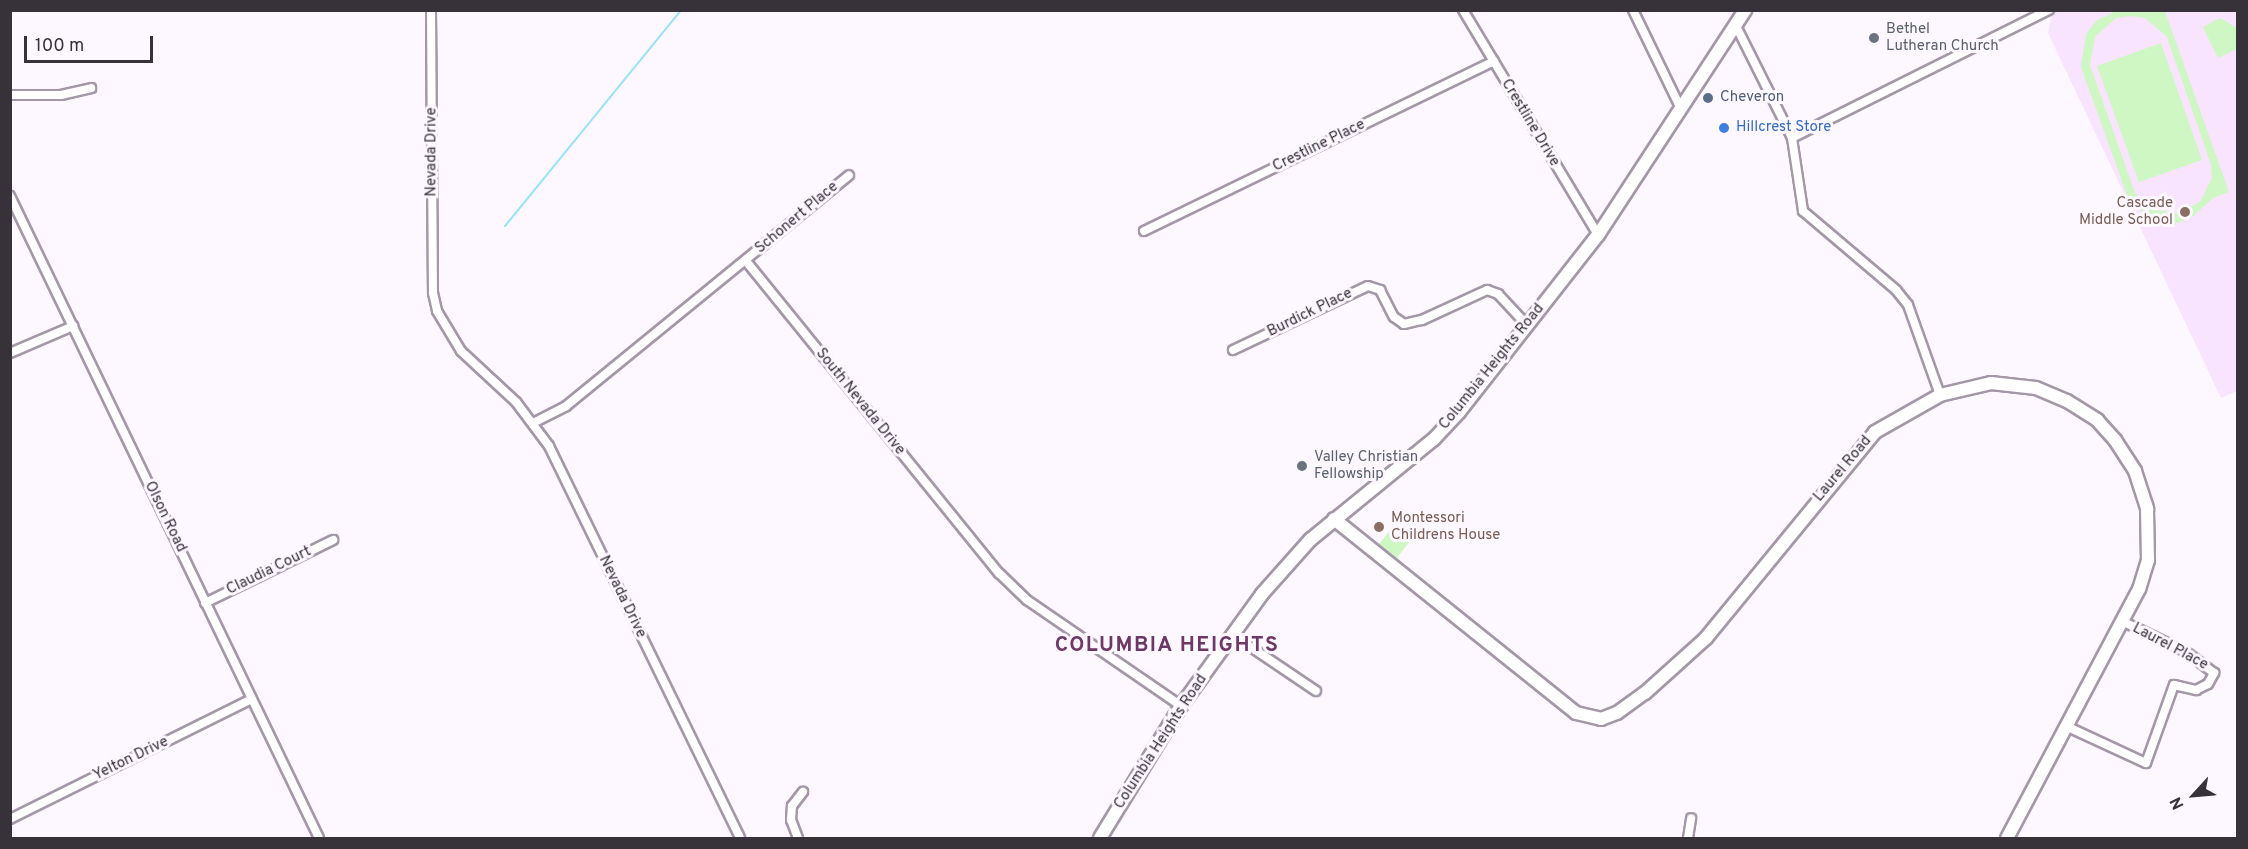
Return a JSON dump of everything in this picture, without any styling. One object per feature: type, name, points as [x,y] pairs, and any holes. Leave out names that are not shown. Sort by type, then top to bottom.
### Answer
[{"type":"street","name":"Nevada Drive","points":[[431,10],[433,293],[447,333],[482,371],[535,422],[740,838]]},
{"type":"street","name":"Crestline Drive","points":[[1463,10],[1598,235]]},
{"type":"street","points":[[1633,10],[1681,109]]},
{"type":"street","name":"Columbia Heights Road","points":[[1100,838],[1181,706],[1293,557],[1334,519],[1434,439],[1598,235],[1745,10]]},
{"type":"street","points":[[1792,138],[2049,10]]},
{"type":"street","points":[[1736,26],[1792,138],[1803,211],[1896,290],[1908,305],[1940,395]]},
{"type":"street","name":"Crestline Place","points":[[1144,231],[1494,62]]},
{"type":"street","points":[[10,95],[61,95],[91,88]]},
{"type":"street","name":"Schonert Place","points":[[746,261],[849,175]]},
{"type":"street","name":"Olson Road","points":[[10,196],[319,838]]},
{"type":"street","points":[[535,422],[566,406],[746,261]]},
{"type":"street","name":"South Nevada Drive","points":[[746,261],[999,573],[1027,600],[1181,706]]},
{"type":"street","name":"Burdick Place","points":[[1233,350],[1368,286],[1380,291],[1394,317],[1404,324],[1422,320],[1487,290],[1498,294],[1527,325]]},
{"type":"street","points":[[10,353],[73,326]]},
{"type":"street","name":"Laurel Road","points":[[1334,519],[1576,713],[1601,718],[1617,713],[1645,693],[1706,638],[1875,432],[1940,395],[1991,383],[2036,388],[2097,420],[2115,440],[2135,471],[2147,509],[2150,538],[2139,589],[2068,727],[2007,838]]},
{"type":"street","name":"Claudia Court","points":[[205,603],[333,540]]},
{"type":"street","name":"Laurel Place","points":[[2068,727],[2146,763],[2174,685],[2196,690],[2208,684],[2214,673],[2186,652],[2122,621]]},
{"type":"street","points":[[1233,635],[1316,691]]},
{"type":"street","name":"Yelton Drive","points":[[10,819],[252,699]]},
{"type":"street","points":[[798,838],[791,820],[792,806],[803,792]]},
{"type":"street","points":[[1688,838],[1691,818]]},
{"type":"shaded area","name":"Cascade Middle School","points":[[2052,11],[2237,11],[2237,391],[2221,398],[2048,33]]},
{"type":"green space","points":[[2116,11],[2165,11],[2229,192],[2213,198],[2191,218],[2177,223],[2147,217],[2127,195],[2081,67],[2086,34],[2096,21]],"holes":[[[2131,16],[2145,18],[2167,37],[2211,165],[2212,178],[2201,201],[2179,213],[2153,210],[2135,193],[2090,65],[2095,37],[2116,18]]]},
{"type":"green space","points":[[2220,18],[2237,28],[2237,49],[2218,58],[2203,27]]},
{"type":"green space","points":[[2161,43],[2202,160],[2139,182],[2097,66]]},
{"type":"green space","points":[[1392,528],[1409,542],[1397,558],[1379,544]]},
{"type":"waterway","points":[[505,226],[681,10]]},
{"type":"place","name":"Bethel Lutheran Church","points":[[1874,38]]},
{"type":"place","name":"Cheveron","points":[[1708,98]]},
{"type":"place","name":"Hillcrest Store","points":[[1724,128]]},
{"type":"place","name":"Cascade Middle School","points":[[2185,212]]},
{"type":"place","name":"Valley Christian Fellowship","points":[[1302,466]]},
{"type":"place","name":"Montessori Childrens House","points":[[1379,527]]},
{"type":"district","name":"COLUMBIA HEIGHTS","points":[[1167,646]]}]
